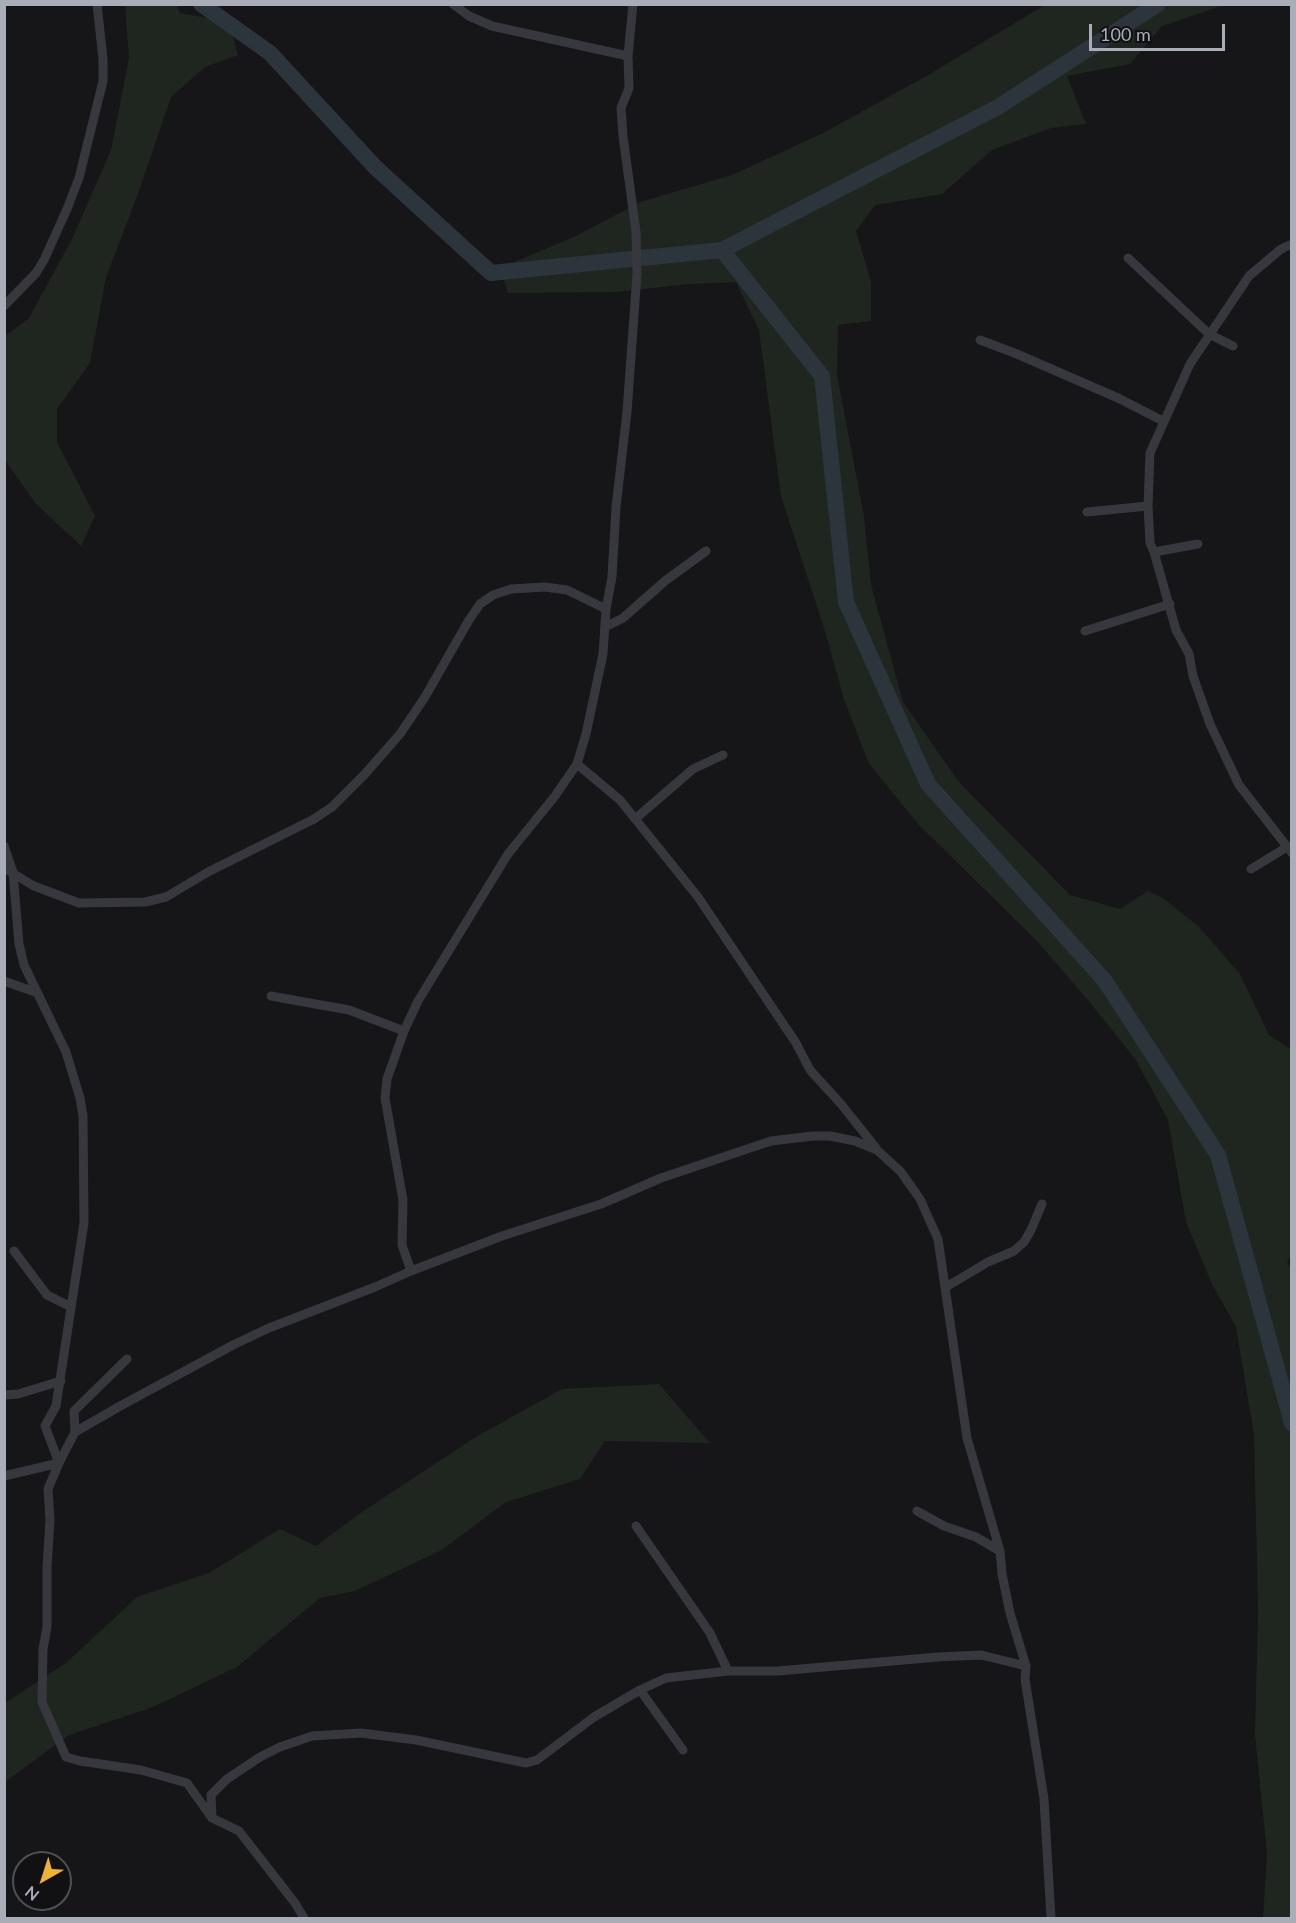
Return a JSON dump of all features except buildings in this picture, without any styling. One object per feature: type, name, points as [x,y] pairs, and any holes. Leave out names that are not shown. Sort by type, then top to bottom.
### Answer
[{"type":"street","points":[[4,306],[36,273],[44,260],[79,178],[103,81],[104,59],[97,4]]},
{"type":"street","points":[[453,4],[469,16],[492,26],[628,56]]},
{"type":"street","points":[[411,1271],[402,1245],[403,1200],[385,1088],[404,1031],[418,1001],[508,854],[555,796],[577,764],[586,734],[603,654],[627,412],[637,274],[636,232],[622,136],[621,108],[629,88],[628,56],[633,4]]},
{"type":"street","points":[[1251,869],[1289,850],[1239,785],[1222,752],[1201,701],[1189,654],[1176,630],[1150,543],[1148,506],[1150,453],[1162,421],[1190,364],[1209,334],[1249,276],[1281,249],[1292,244]]},
{"type":"street","points":[[1128,258],[1209,334],[1233,346]]},
{"type":"street","points":[[980,340],[1118,398],[1162,421]]},
{"type":"street","points":[[1088,512],[1148,506]]},
{"type":"street","points":[[1154,552],[1198,544]]},
{"type":"street","points":[[605,627],[623,618],[665,581],[706,551]]},
{"type":"street","points":[[9,870],[34,886],[78,903],[145,902],[166,897],[208,872],[314,819],[332,807],[400,734],[425,697],[469,620],[480,604],[493,595],[511,589],[545,587],[567,590],[606,609]]},
{"type":"street","points":[[1085,631],[1170,604]]},
{"type":"street","points":[[635,819],[693,770],[723,755]]},
{"type":"street","points":[[577,764],[620,801],[698,897],[796,1043],[810,1070],[878,1150],[901,1172],[920,1199],[938,1239],[967,1437],[1000,1551],[1010,1613],[1026,1666],[1025,1679],[1044,1799],[1051,1918]]},
{"type":"street","points":[[4,846],[24,964],[66,1052],[81,1098],[83,1116],[85,1214],[61,1381],[56,1406],[45,1426],[59,1463]]},
{"type":"street","points":[[4,981],[36,992]]},
{"type":"street","points":[[271,996],[349,1010],[404,1031]]},
{"type":"street","points":[[75,1432],[243,1340],[411,1271],[502,1236],[602,1204],[661,1178],[771,1141],[830,1136],[855,1141],[878,1150]]},
{"type":"street","points":[[946,1287],[988,1262],[1014,1251],[1024,1242],[1042,1204]]},
{"type":"street","points":[[14,1251],[47,1295],[71,1306]]},
{"type":"street","points":[[127,1359],[74,1411],[75,1432],[48,1489],[50,1520],[47,1627],[43,1649],[42,1702],[66,1757],[141,1770],[186,1783],[212,1818],[239,1831],[296,1903],[304,1918]]},
{"type":"street","points":[[4,1395],[18,1395],[61,1381]]},
{"type":"street","points":[[4,1476],[59,1463]]},
{"type":"street","points":[[917,1510],[944,1526],[976,1537],[1000,1551]]},
{"type":"street","points":[[636,1526],[710,1633],[728,1671]]},
{"type":"street","points":[[212,1818],[211,1795],[227,1779],[260,1757],[297,1741],[336,1733],[361,1733],[416,1740],[526,1763],[532,1762],[594,1717],[640,1690],[666,1678],[728,1671],[778,1671],[981,1655],[1026,1666]]},
{"type":"street","points":[[640,1690],[683,1750]]},
{"type":"shaded area","points":[[125,5],[177,5],[180,13],[229,22],[238,55],[205,67],[171,97],[138,194],[106,277],[90,363],[57,409],[57,442],[95,516],[81,546],[36,504],[5,460],[5,336],[29,318],[72,239],[111,150],[129,58]]},
{"type":"shaded area","points":[[1045,5],[1224,5],[1162,26],[1130,64],[1067,76],[1086,124],[1051,128],[992,150],[942,194],[875,205],[856,231],[871,282],[871,321],[838,325],[837,375],[864,516],[871,585],[903,702],[959,782],[1070,895],[1120,909],[1148,891],[1164,899],[1198,926],[1240,974],[1269,1035],[1291,1049],[1292,1254],[1287,1262],[1292,1271],[1291,1918],[1263,1918],[1267,1854],[1255,1735],[1258,1609],[1254,1435],[1236,1327],[1212,1284],[1186,1222],[1168,1120],[1136,1060],[1088,1000],[1036,940],[918,824],[868,762],[844,699],[824,628],[781,496],[759,330],[736,282],[690,284],[616,292],[508,293],[500,268],[576,236],[640,202],[732,175],[823,133],[923,78]]},
{"type":"shaded area","points":[[659,1384],[710,1443],[605,1441],[580,1479],[506,1502],[442,1550],[355,1591],[320,1598],[237,1667],[153,1707],[69,1735],[5,1782],[5,1703],[66,1663],[137,1597],[209,1573],[280,1529],[316,1546],[362,1512],[474,1438],[562,1389]]},
{"type":"waterway","points":[[201,4],[270,53],[375,167],[491,273],[722,250],[998,107],[1158,4]]},
{"type":"waterway","points":[[722,250],[822,376],[846,602],[928,784],[1105,981],[1218,1155],[1292,1423]]}]
